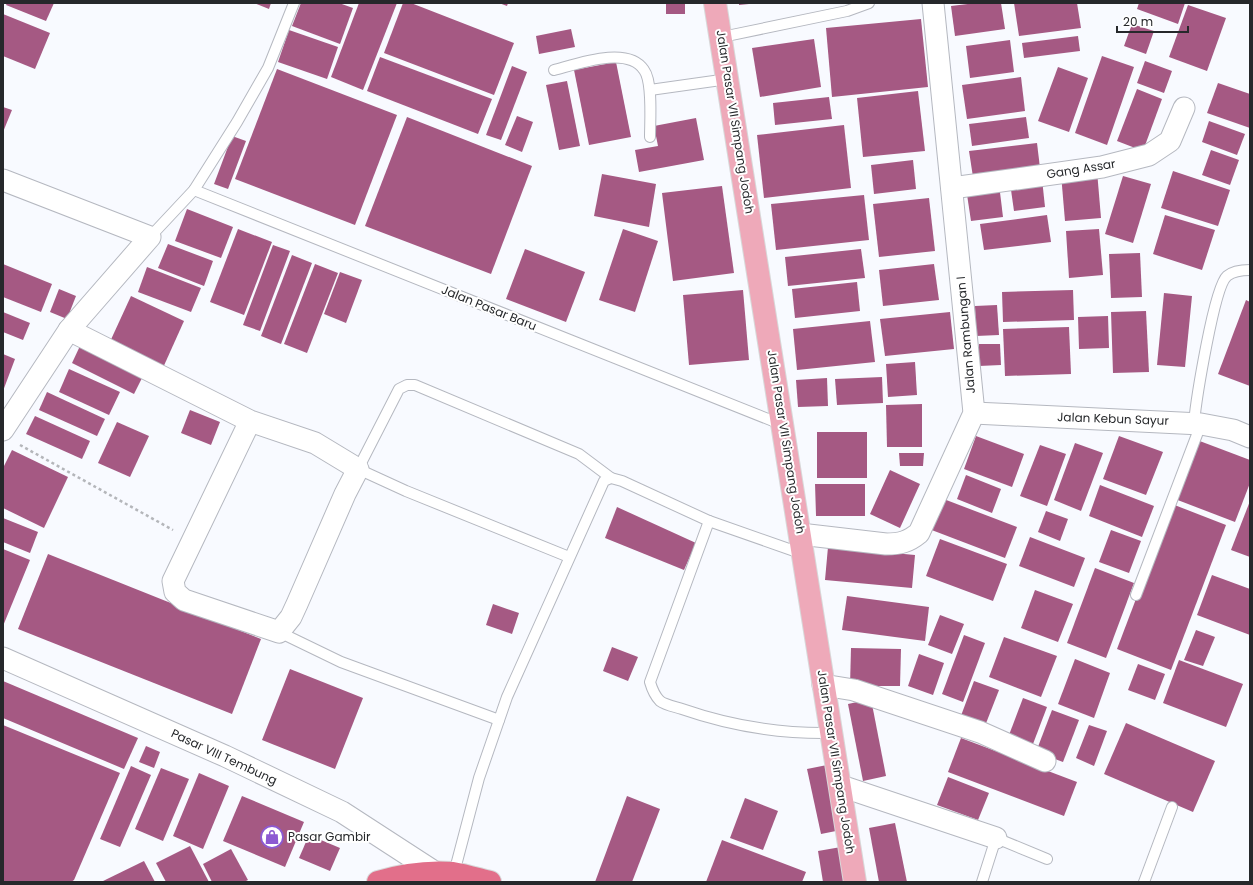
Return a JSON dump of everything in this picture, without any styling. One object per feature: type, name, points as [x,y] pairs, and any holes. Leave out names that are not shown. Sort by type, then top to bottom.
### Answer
[{"type":"highway","points":[[378,882],[390,878],[445,873],[490,882]]},
{"type":"main road","name":"Jalan Pasar VII Simpang Jodoh","points":[[715,3],[722,37],[855,882]]},
{"type":"street","name":"Jalan Rambungan I","points":[[933,3],[974,413]]},
{"type":"street","name":"Gang Assar","points":[[952,188],[1102,167],[1149,155],[1170,141],[1184,108]]},
{"type":"street","points":[[3,180],[150,237],[69,330],[9,409],[10,436]]},
{"type":"street","points":[[69,330],[250,421],[315,444],[358,468],[345,494],[297,604],[279,632],[184,600],[175,592],[173,581],[250,421]]},
{"type":"street","points":[[802,544],[897,544],[909,541],[919,533],[974,413]]},
{"type":"street","name":"Jalan Kebun Sayur","points":[[974,413],[1198,423],[1233,430],[1250,437]]},
{"type":"street","name":"Pasar VIII Tembung","points":[[3,658],[225,756],[342,812],[445,873]]},
{"type":"street","points":[[823,685],[854,690],[980,732],[1045,761]]},
{"type":"street","points":[[841,786],[996,838]]},
{"type":"lane","points":[[150,237],[194,190],[237,122],[268,68],[294,3]]},
{"type":"lane","points":[[722,37],[847,11],[869,3]]},
{"type":"lane","points":[[554,70],[598,59],[620,57],[634,60],[645,70],[650,90],[650,137]]},
{"type":"lane","points":[[650,90],[728,79]]},
{"type":"lane","name":"Jalan Pasar Baru","points":[[194,190],[783,426]]},
{"type":"lane","points":[[1136,595],[1198,423],[1217,296],[1226,276],[1240,270],[1250,270]]},
{"type":"lane","points":[[569,557],[406,491],[358,468],[399,389],[407,385],[415,384],[579,454],[611,478],[622,481],[709,521],[802,544]]},
{"type":"lane","points":[[445,873],[516,675],[600,487],[604,481],[611,478]]},
{"type":"lane","points":[[709,521],[650,682],[653,692],[661,702],[708,718],[752,728],[800,734],[832,733]]},
{"type":"lane","points":[[279,632],[340,662],[499,720]]},
{"type":"lane","points":[[1144,882],[1172,807]]},
{"type":"lane","points":[[982,882],[996,838],[1046,859]]},
{"type":"path","points":[[10,436],[192,541]]},
{"type":"building","points":[[7,3],[54,3],[46,21],[6,5]]},
{"type":"building","points":[[254,3],[271,3],[269,9]]},
{"type":"building","points":[[301,3],[339,3],[353,8],[340,44],[292,26]]},
{"type":"building","points":[[359,3],[397,3],[363,90],[331,77]]},
{"type":"building","points":[[403,3],[411,3],[514,43],[494,95],[384,53]]},
{"type":"building","points":[[499,3],[508,3],[507,6]]},
{"type":"building","points":[[666,3],[685,3],[685,14],[666,14]]},
{"type":"building","points":[[739,3],[749,3],[749,4],[739,5]]},
{"type":"building","points":[[976,3],[1001,3],[1005,29],[955,36],[951,6]]},
{"type":"building","points":[[1014,3],[1077,3],[1081,28],[1019,36]]},
{"type":"building","points":[[1139,3],[1185,3],[1178,24],[1137,9]]},
{"type":"building","points":[[1188,5],[1226,18],[1207,71],[1169,57]]},
{"type":"building","points":[[3,14],[50,33],[35,69],[3,56]]},
{"type":"building","points":[[921,19],[928,87],[832,97],[826,28]]},
{"type":"building","points":[[1132,24],[1154,31],[1146,54],[1124,46]]},
{"type":"building","points":[[571,29],[575,47],[539,54],[536,36]]},
{"type":"building","points":[[289,30],[338,47],[327,79],[278,62]]},
{"type":"building","points":[[1078,36],[1080,51],[1024,58],[1022,43]]},
{"type":"building","points":[[814,39],[821,87],[760,97],[752,48]]},
{"type":"building","points":[[1010,40],[1014,72],[970,78],[966,46]]},
{"type":"building","points":[[1102,56],[1134,67],[1107,145],[1075,133]]},
{"type":"building","points":[[380,57],[492,99],[478,134],[367,91]]},
{"type":"building","points":[[1145,61],[1172,71],[1164,93],[1137,83]]},
{"type":"building","points":[[616,62],[631,137],[589,145],[574,70]]},
{"type":"building","points":[[512,66],[527,72],[501,140],[486,135]]},
{"type":"building","points":[[1058,67],[1088,78],[1069,132],[1038,121]]},
{"type":"building","points":[[277,69],[397,115],[355,225],[235,179]]},
{"type":"building","points":[[1021,77],[1025,111],[967,119],[962,85]]},
{"type":"building","points":[[567,81],[580,146],[559,150],[546,85]]},
{"type":"building","points":[[1218,83],[1250,94],[1250,128],[1207,113]]},
{"type":"building","points":[[1137,89],[1162,99],[1143,151],[1117,141]]},
{"type":"building","points":[[918,91],[925,151],[863,157],[857,98]]},
{"type":"building","points":[[829,97],[832,119],[775,125],[773,103]]},
{"type":"building","points":[[3,107],[12,110],[3,132]]},
{"type":"building","points":[[517,116],[533,122],[522,152],[505,145]]},
{"type":"building","points":[[407,117],[532,166],[491,274],[365,226]]},
{"type":"building","points":[[1026,117],[1029,138],[972,146],[969,124]]},
{"type":"building","points":[[696,118],[704,160],[639,172],[635,150],[658,146],[654,126]]},
{"type":"building","points":[[1209,121],[1245,134],[1237,155],[1202,142]]},
{"type":"building","points":[[844,125],[851,188],[764,198],[757,135]]},
{"type":"building","points":[[232,136],[246,141],[228,189],[214,184]]},
{"type":"building","points":[[1037,143],[1040,168],[973,177],[969,151]]},
{"type":"building","points":[[1211,150],[1239,160],[1230,185],[1202,175]]},
{"type":"building","points":[[913,160],[916,189],[874,194],[871,165]]},
{"type":"building","points":[[1097,171],[1101,218],[1065,221],[1061,174]]},
{"type":"building","points":[[1173,171],[1230,190],[1218,226],[1161,208]]},
{"type":"building","points":[[602,174],[656,184],[649,227],[594,216]]},
{"type":"building","points":[[1123,176],[1151,184],[1133,243],[1105,234]]},
{"type":"building","points":[[1042,179],[1045,207],[1014,211],[1010,183]]},
{"type":"building","points":[[999,184],[1003,217],[971,221],[966,188]]},
{"type":"building","points":[[722,186],[734,273],[673,281],[662,193]]},
{"type":"building","points":[[864,195],[869,240],[776,250],[771,204]]},
{"type":"building","points":[[929,198],[935,251],[879,257],[873,204]]},
{"type":"building","points":[[187,209],[233,227],[221,258],[175,241]]},
{"type":"building","points":[[1047,215],[1051,242],[984,250],[980,224]]},
{"type":"building","points":[[1165,215],[1215,230],[1202,270],[1153,254]]},
{"type":"building","points":[[238,229],[272,242],[244,315],[210,302]]},
{"type":"building","points":[[623,229],[658,241],[635,312],[599,300]]},
{"type":"building","points":[[1099,229],[1103,275],[1069,278],[1066,231]]},
{"type":"building","points":[[168,244],[213,261],[204,286],[158,268]]},
{"type":"building","points":[[273,245],[290,251],[260,331],[243,325]]},
{"type":"building","points":[[525,249],[585,272],[566,322],[506,299]]},
{"type":"building","points":[[861,249],[865,278],[788,286],[785,257]]},
{"type":"building","points":[[1140,253],[1142,297],[1111,298],[1109,254]]},
{"type":"building","points":[[292,255],[312,263],[281,344],[261,336]]},
{"type":"building","points":[[3,264],[52,284],[41,312],[3,297]]},
{"type":"building","points":[[315,264],[338,273],[307,353],[284,344]]},
{"type":"building","points":[[934,264],[939,300],[883,306],[879,270]]},
{"type":"building","points":[[147,267],[201,288],[191,312],[138,292]]},
{"type":"building","points":[[340,272],[362,280],[346,323],[324,314]]},
{"type":"building","points":[[857,282],[860,311],[795,318],[792,289]]},
{"type":"building","points":[[59,289],[76,296],[67,319],[50,312]]},
{"type":"building","points":[[743,290],[749,360],[689,365],[683,295]]},
{"type":"building","points":[[1073,290],[1074,320],[1003,322],[1002,292]]},
{"type":"building","points":[[1164,293],[1192,296],[1185,367],[1157,365]]},
{"type":"building","points":[[131,296],[184,321],[162,370],[108,346]]},
{"type":"building","points":[[1246,300],[1250,302],[1250,386],[1218,374]]},
{"type":"building","points":[[997,305],[999,335],[976,336],[975,306]]},
{"type":"building","points":[[1146,311],[1149,372],[1113,373],[1111,312]]},
{"type":"building","points":[[3,312],[30,323],[23,340],[3,332]]},
{"type":"building","points":[[950,312],[954,349],[885,356],[880,319]]},
{"type":"building","points":[[1108,316],[1109,348],[1079,349],[1078,317]]},
{"type":"building","points":[[870,321],[875,362],[797,370],[793,329]]},
{"type":"building","points":[[1069,327],[1071,374],[1005,376],[1003,329]]},
{"type":"building","points":[[979,344],[1000,344],[1001,365],[979,366]]},
{"type":"building","points":[[80,346],[143,376],[134,394],[72,363]]},
{"type":"building","points":[[3,354],[15,359],[3,391]]},
{"type":"building","points":[[915,362],[917,395],[888,397],[886,364]]},
{"type":"building","points":[[69,369],[120,392],[109,415],[59,392]]},
{"type":"building","points":[[882,377],[883,403],[837,405],[835,379]]},
{"type":"building","points":[[827,378],[828,406],[798,407],[796,380]]},
{"type":"building","points":[[47,392],[105,419],[97,436],[39,410]]},
{"type":"building","points":[[922,404],[922,447],[887,447],[886,405]]},
{"type":"building","points":[[190,410],[220,422],[211,445],[181,433]]},
{"type":"building","points":[[35,416],[90,441],[82,459],[26,434]]},
{"type":"building","points":[[117,422],[149,436],[130,477],[98,463]]},
{"type":"building","points":[[817,432],[867,432],[867,478],[817,478]]},
{"type":"building","points":[[976,436],[1024,454],[1012,487],[964,469]]},
{"type":"building","points":[[1119,436],[1163,452],[1146,495],[1103,479]]},
{"type":"building","points":[[1197,440],[1250,460],[1250,483],[1235,522],[1175,499]]},
{"type":"building","points":[[1075,443],[1103,453],[1081,511],[1054,500]]},
{"type":"building","points":[[1040,445],[1066,454],[1047,506],[1020,496]]},
{"type":"building","points":[[12,450],[68,477],[44,528],[3,508],[3,468]]},
{"type":"building","points":[[899,453],[924,453],[923,466],[900,466]]},
{"type":"building","points":[[890,470],[920,484],[900,528],[870,514]]},
{"type":"building","points":[[966,475],[1001,489],[992,513],[957,499]]},
{"type":"building","points":[[815,484],[865,484],[865,516],[816,516]]},
{"type":"building","points":[[1100,485],[1154,506],[1142,537],[1089,516]]},
{"type":"building","points":[[941,498],[1017,527],[1005,558],[929,529]]},
{"type":"building","points":[[1250,501],[1250,557],[1231,550]]},
{"type":"building","points":[[1172,504],[1226,525],[1171,670],[1117,649]]},
{"type":"building","points":[[617,507],[696,543],[684,570],[605,538]]},
{"type":"building","points":[[1046,511],[1068,519],[1060,541],[1038,532]]},
{"type":"building","points":[[3,518],[38,532],[30,553],[3,542]]},
{"type":"building","points":[[1111,530],[1141,541],[1129,573],[1099,562]]},
{"type":"building","points":[[1030,537],[1085,558],[1074,587],[1019,566]]},
{"type":"building","points":[[940,539],[1007,564],[993,601],[926,576]]},
{"type":"building","points":[[828,547],[915,555],[912,588],[825,580]]},
{"type":"building","points":[[3,549],[30,560],[3,626]]},
{"type":"building","points":[[48,554],[261,639],[232,714],[18,629]]},
{"type":"building","points":[[1095,568],[1134,583],[1106,658],[1067,643]]},
{"type":"building","points":[[1212,575],[1250,589],[1250,635],[1197,615]]},
{"type":"building","points":[[1035,590],[1073,604],[1058,642],[1021,628]]},
{"type":"building","points":[[847,596],[929,607],[925,641],[842,630]]},
{"type":"building","points":[[493,604],[519,613],[512,634],[486,625]]},
{"type":"building","points":[[940,615],[964,624],[952,654],[928,645]]},
{"type":"building","points":[[1196,630],[1215,637],[1203,666],[1184,660]]},
{"type":"building","points":[[964,635],[985,643],[963,702],[942,694]]},
{"type":"building","points":[[1004,637],[1057,656],[1041,697],[989,677]]},
{"type":"building","points":[[612,647],[638,657],[628,681],[603,671]]},
{"type":"building","points":[[851,648],[901,649],[900,686],[850,686]]},
{"type":"building","points":[[919,654],[944,663],[933,695],[908,686]]},
{"type":"building","points":[[1075,659],[1110,673],[1094,718],[1058,704]]},
{"type":"building","points":[[1179,660],[1243,684],[1226,727],[1163,703]]},
{"type":"building","points":[[1138,664],[1165,674],[1155,700],[1128,690]]},
{"type":"building","points":[[290,669],[363,698],[335,769],[262,740]]},
{"type":"building","points":[[3,681],[138,738],[124,769],[3,718]]},
{"type":"building","points":[[974,681],[999,690],[983,731],[959,721]]},
{"type":"building","points":[[1023,698],[1047,707],[1033,744],[1009,735]]},
{"type":"building","points":[[871,699],[886,776],[863,781],[848,704]]},
{"type":"building","points":[[1052,710],[1079,720],[1063,762],[1036,752]]},
{"type":"building","points":[[1126,723],[1215,761],[1193,812],[1104,774]]},
{"type":"building","points":[[3,725],[120,773],[74,880],[71,882],[3,882]]},
{"type":"building","points":[[1089,725],[1107,731],[1094,766],[1076,758]]},
{"type":"building","points":[[961,738],[1077,782],[1064,816],[948,772]]},
{"type":"building","points":[[146,746],[160,752],[154,768],[139,762]]},
{"type":"building","points":[[827,765],[841,830],[821,834],[807,769]]},
{"type":"building","points":[[131,766],[151,775],[120,847],[100,839]]},
{"type":"building","points":[[161,768],[189,779],[163,841],[135,829]]},
{"type":"building","points":[[199,773],[229,786],[203,849],[173,836]]},
{"type":"building","points":[[948,777],[989,793],[978,820],[937,805]]},
{"type":"building","points":[[242,796],[304,822],[285,867],[223,841]]},
{"type":"building","points":[[627,796],[660,809],[632,882],[595,882]]},
{"type":"building","points":[[745,798],[778,811],[763,850],[730,838]]},
{"type":"building","points":[[895,823],[907,882],[879,882],[869,828]]},
{"type":"building","points":[[309,835],[340,848],[330,871],[299,858]]},
{"type":"building","points":[[722,840],[806,872],[802,882],[706,882]]},
{"type":"building","points":[[190,846],[209,882],[166,882],[156,863]]},
{"type":"building","points":[[841,847],[847,882],[823,882],[818,851]]},
{"type":"building","points":[[231,849],[248,880],[244,882],[212,882],[203,864]]},
{"type":"building","points":[[144,861],[155,882],[101,882]]},
{"type":"place","name":"Pasar Gambir","points":[[272,837]]}]
